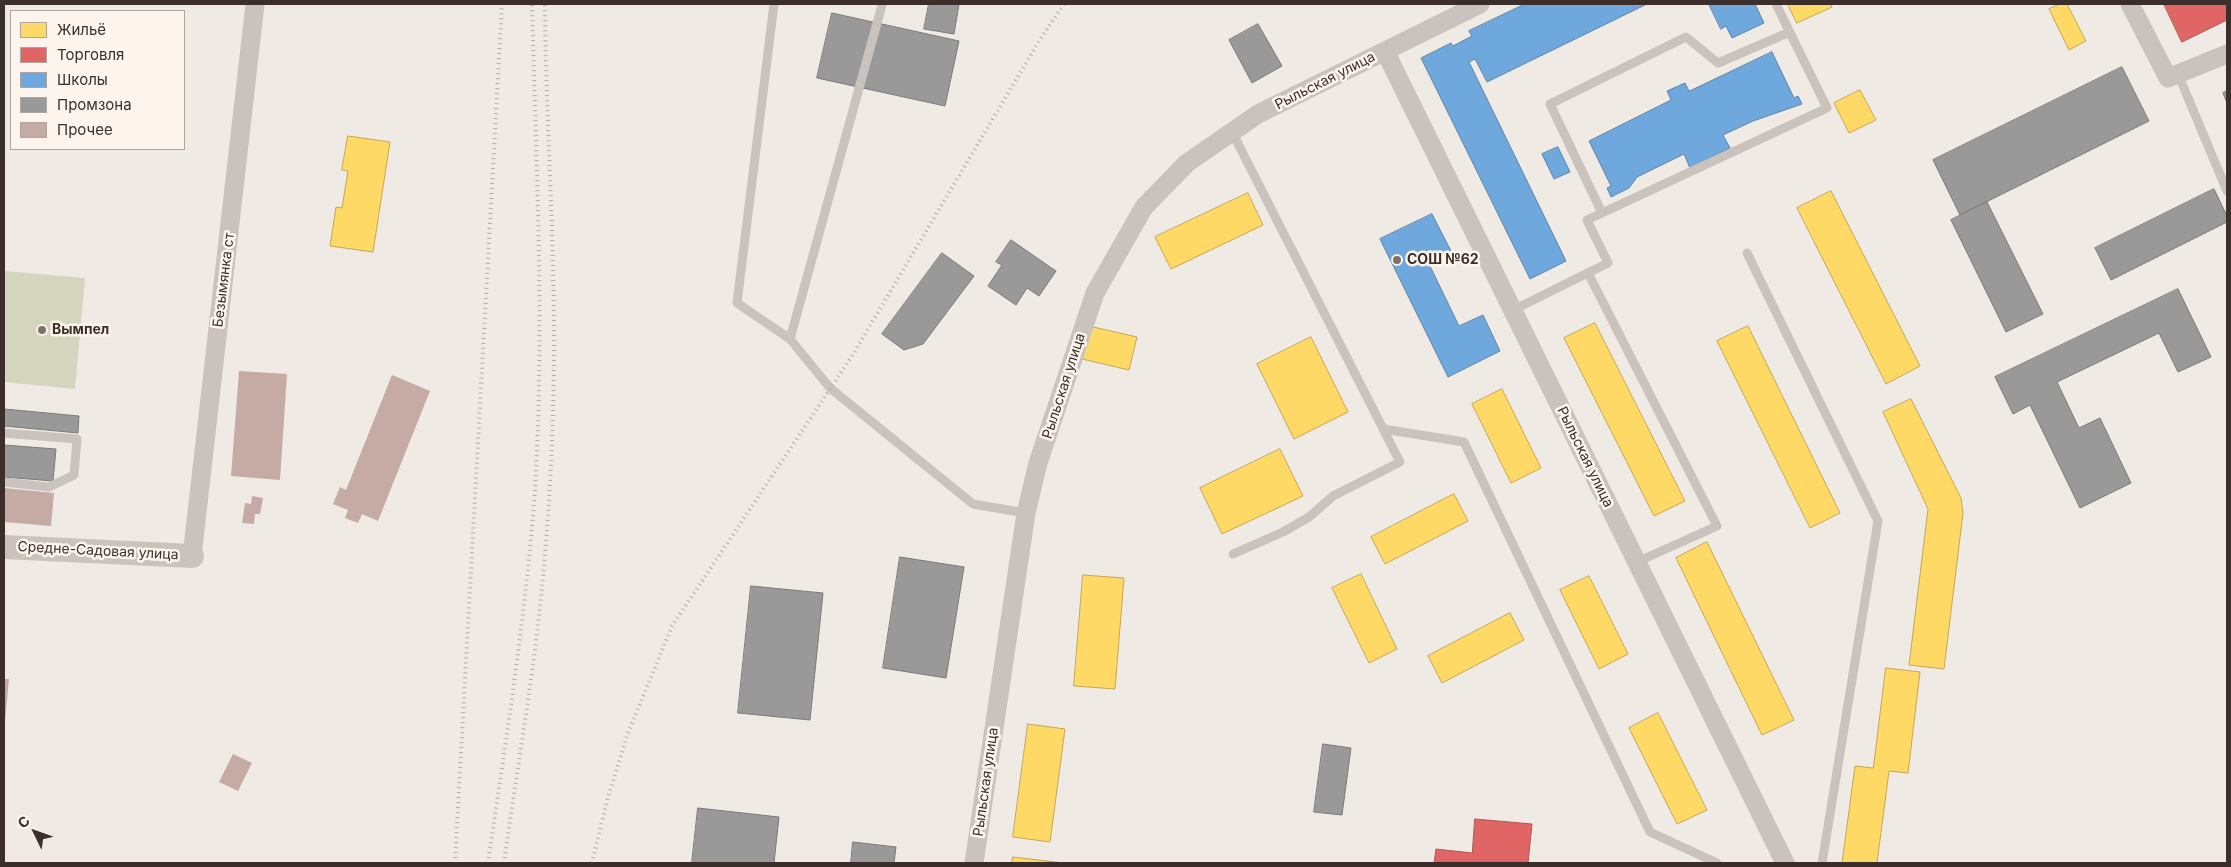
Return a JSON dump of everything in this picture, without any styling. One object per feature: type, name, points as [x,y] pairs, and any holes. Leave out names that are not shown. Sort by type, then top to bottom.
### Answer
[{"type":"street","name":"Безымянка ст","points":[[192,556],[255,4]]},
{"type":"street","name":"Рыльская улица","points":[[974,863],[1026,513],[1038,463],[1095,293],[1144,207],[1187,163],[1258,114],[1480,4]]},
{"type":"street","points":[[2130,4],[2168,78],[2227,54]]},
{"type":"street","name":"Рыльская улица","points":[[1385,50],[1785,863]]},
{"type":"street","name":"Средне-Садовая улица","points":[[4,547],[192,556]]},
{"type":"lane","points":[[774,4],[737,303],[790,339],[830,388],[973,504],[1026,513]]},
{"type":"lane","points":[[1513,310],[1608,263],[1587,220],[1828,108],[1776,4]]},
{"type":"lane","points":[[790,339],[882,5]]},
{"type":"lane","points":[[1602,213],[1550,104],[1686,37],[1718,63],[1790,32]]},
{"type":"lane","points":[[2178,74],[2227,191]]},
{"type":"lane","points":[[1232,132],[1400,462],[1333,496],[1309,517],[1283,532],[1233,554]]},
{"type":"lane","points":[[1747,253],[1878,521],[1822,863]]},
{"type":"lane","points":[[1588,273],[1717,526],[1637,562]]},
{"type":"lane","points":[[1383,429],[1464,442],[1650,832],[1717,863]]},
{"type":"lane","points":[[4,433],[77,439],[74,475],[49,487],[4,482]]},
{"type":"green space","name":"Вымпел","points":[[4,271],[85,278],[75,389],[4,382]]},
{"type":"building: Жильё","points":[[1788,4],[1831,4],[1832,7],[1797,23]]},
{"type":"building: Жильё","points":[[2060,4],[2067,4],[2086,41],[2069,50],[2049,9]]},
{"type":"building: Жильё","points":[[1860,90],[1876,120],[1849,133],[1834,103]]},
{"type":"building: Жильё","points":[[348,136],[390,142],[373,252],[330,246],[336,207],[342,208],[348,171],[342,170]]},
{"type":"building: Жильё","points":[[1831,191],[1920,366],[1886,384],[1797,208]]},
{"type":"building: Жильё","points":[[1248,193],[1263,225],[1171,269],[1155,237]]},
{"type":"building: Жильё","points":[[1595,323],[1685,501],[1654,516],[1564,338]]},
{"type":"building: Жильё","points":[[1089,326],[1137,337],[1129,370],[1082,359]]},
{"type":"building: Жильё","points":[[1748,326],[1840,513],[1810,528],[1717,341]]},
{"type":"building: Жильё","points":[[1311,337],[1348,412],[1294,439],[1257,364]]},
{"type":"building: Жильё","points":[[1502,389],[1541,468],[1511,483],[1472,404]]},
{"type":"building: Жильё","points":[[1911,399],[1961,498],[1963,513],[1944,669],[1909,665],[1928,509],[1883,412]]},
{"type":"building: Жильё","points":[[1280,449],[1303,496],[1222,534],[1200,488]]},
{"type":"building: Жильё","points":[[1454,494],[1468,521],[1385,564],[1371,537]]},
{"type":"building: Жильё","points":[[1707,542],[1794,720],[1762,735],[1676,558]]},
{"type":"building: Жильё","points":[[1361,574],[1397,649],[1369,663],[1332,588]]},
{"type":"building: Жильё","points":[[1083,575],[1124,578],[1115,689],[1074,686]]},
{"type":"building: Жильё","points":[[1589,576],[1628,654],[1599,669],[1560,590]]},
{"type":"building: Жильё","points":[[1510,613],[1524,640],[1442,683],[1428,656]]},
{"type":"building: Жильё","points":[[1886,668],[1920,672],[1908,773],[1889,771],[1877,863],[1842,863],[1855,766],[1873,768]]},
{"type":"building: Жильё","points":[[1658,713],[1707,810],[1677,824],[1629,728]]},
{"type":"building: Жильё","points":[[1028,724],[1065,729],[1050,842],[1013,837]]},
{"type":"building: Жильё","points":[[1013,857],[1064,863],[1012,863]]},
{"type":"building: Торговля","points":[[2164,4],[2227,4],[2227,20],[2182,42]]},
{"type":"building: Торговля","points":[[1475,819],[1532,824],[1528,863],[1434,863],[1436,849],[1472,853]]},
{"type":"building: Школы","points":[[1525,4],[1647,4],[1487,82],[1475,59],[1469,62],[1566,261],[1530,279],[1421,58],[1451,43],[1453,46],[1472,36],[1469,31]]},
{"type":"building: Школы","points":[[1709,4],[1755,4],[1764,23],[1732,38],[1726,26],[1721,29]]},
{"type":"building: Школы","points":[[1772,52],[1794,98],[1798,96],[1802,104],[1753,121],[1723,135],[1730,148],[1690,168],[1684,154],[1637,177],[1629,188],[1611,197],[1607,188],[1611,186],[1589,141],[1671,100],[1667,91],[1685,83],[1689,91]]},
{"type":"building: Школы","points":[[1558,147],[1570,172],[1554,179],[1542,154]]},
{"type":"building: Школы","points":[[1432,214],[1451,251],[1428,262],[1459,326],[1483,315],[1500,351],[1448,377],[1380,239]]},
{"type":"building: Промзона","points":[[929,4],[959,4],[954,34],[924,29]]},
{"type":"building: Промзона","points":[[832,13],[959,41],[945,106],[817,78]]},
{"type":"building: Промзона","points":[[1258,24],[1282,66],[1252,83],[1229,40]]},
{"type":"building: Промзона","points":[[2122,67],[2149,121],[1960,215],[1933,160]]},
{"type":"building: Промзона","points":[[2227,91],[2227,103],[2223,93]]},
{"type":"building: Промзона","points":[[2214,189],[2227,216],[2227,222],[2111,280],[2095,248]]},
{"type":"building: Промзона","points":[[1987,202],[2043,314],[2006,332],[1951,220]]},
{"type":"building: Промзона","points":[[1011,240],[1056,271],[1039,296],[1027,288],[1016,305],[988,286],[1002,265],[996,262]]},
{"type":"building: Промзона","points":[[942,253],[974,276],[923,344],[904,350],[882,334]]},
{"type":"building: Промзона","points":[[2178,289],[2211,357],[2178,372],[2159,333],[2057,382],[2079,428],[2100,418],[2131,483],[2080,508],[2030,405],[2013,414],[1995,377]]},
{"type":"building: Промзона","points":[[4,409],[79,416],[78,433],[4,426]]},
{"type":"building: Промзона","points":[[4,445],[56,449],[53,481],[4,477]]},
{"type":"building: Промзона","points":[[900,557],[964,567],[946,678],[883,668]]},
{"type":"building: Промзона","points":[[751,586],[823,593],[810,720],[738,713]]},
{"type":"building: Промзона","points":[[1323,744],[1351,748],[1342,815],[1314,812]]},
{"type":"building: Промзона","points":[[698,808],[779,817],[774,863],[692,863]]},
{"type":"building: Промзона","points":[[853,842],[896,847],[894,863],[851,863]]},
{"type":"building: Прочее","points":[[239,371],[287,374],[280,480],[231,476]]},
{"type":"building: Прочее","points":[[392,375],[430,391],[378,521],[362,514],[358,523],[345,518],[348,510],[333,504],[340,487],[346,490]]},
{"type":"building: Прочее","points":[[4,488],[54,493],[51,526],[4,522]]},
{"type":"building: Прочее","points":[[252,496],[263,498],[260,514],[255,514],[254,524],[242,523],[245,503],[251,504]]},
{"type":"building: Прочее","points":[[4,679],[9,679],[5,721],[4,721]]},
{"type":"building: Прочее","points":[[233,754],[252,763],[238,791],[219,782]]},
{"type":"railway","points":[[455,863],[502,4]]},
{"type":"railway","points":[[488,863],[521,630],[535,489],[540,307],[532,4]]},
{"type":"railway","points":[[504,863],[529,697],[541,597],[552,451],[554,318],[545,4]]},
{"type":"railway","points":[[592,863],[608,797],[628,733],[672,626],[852,356],[1039,41],[1064,4]]},
{"type":"place","name":"СОШ №62","points":[[1397,260]]},
{"type":"place","name":"Вымпел","points":[[42,330]]}]
